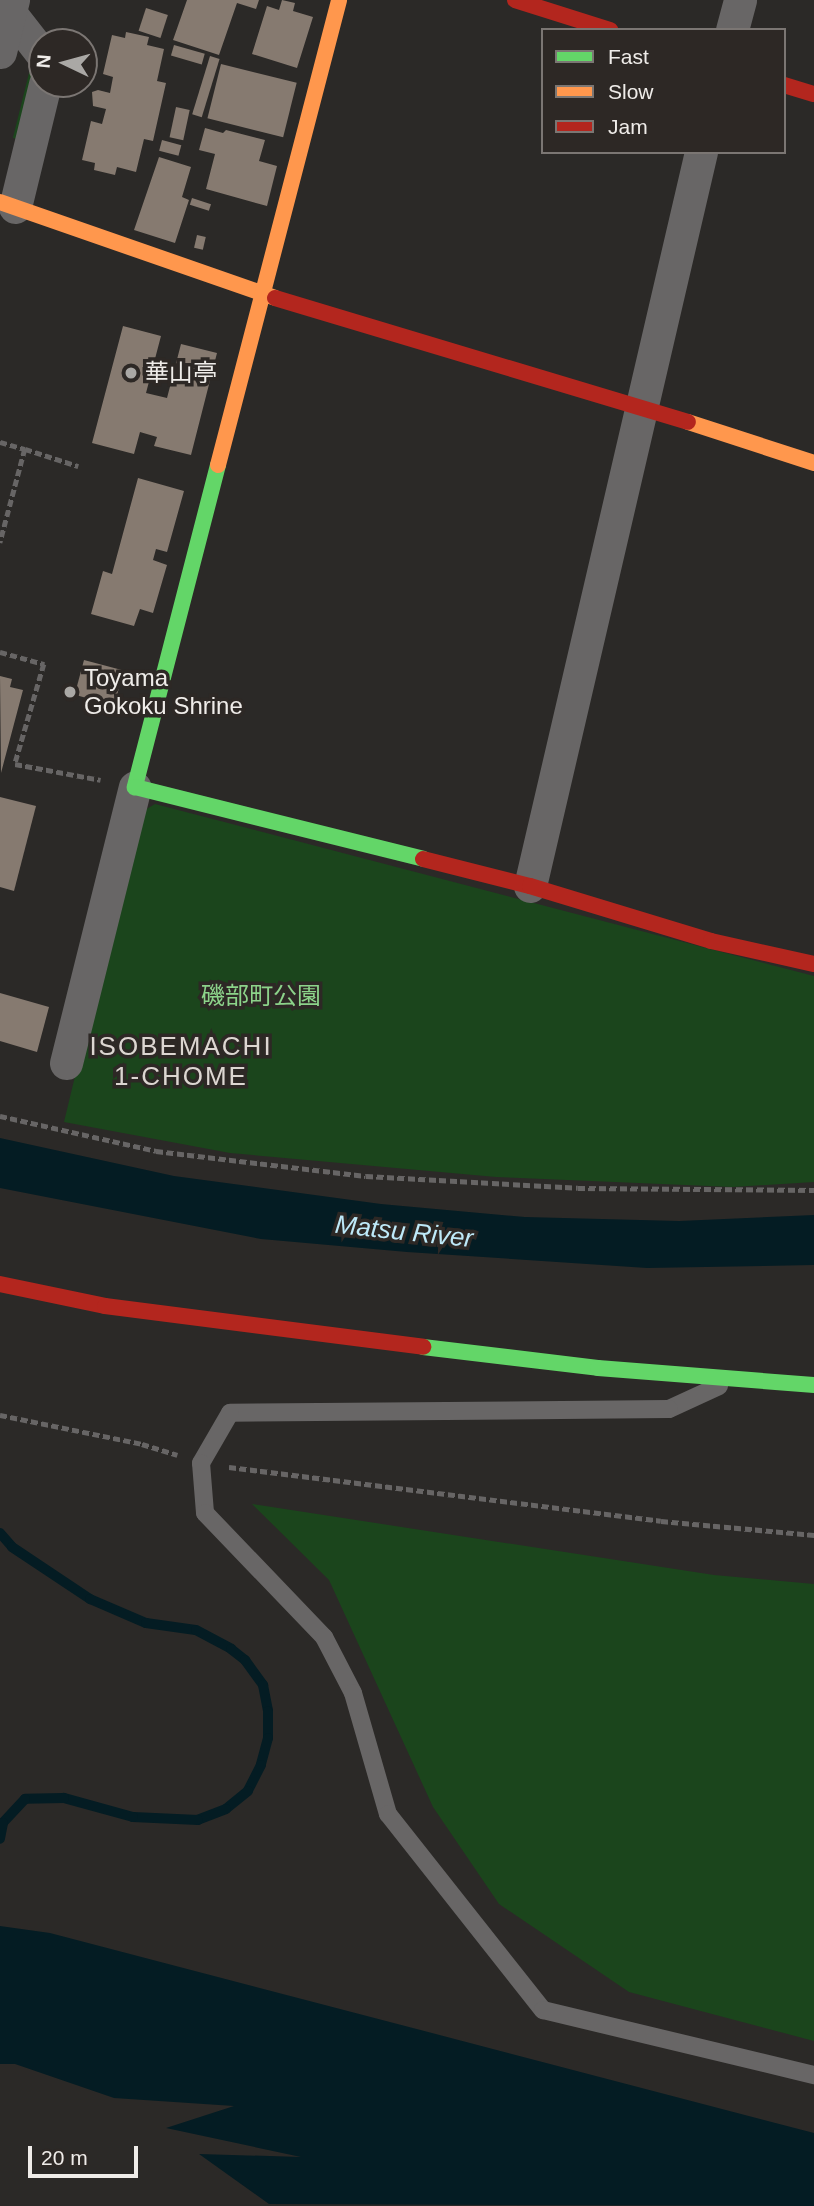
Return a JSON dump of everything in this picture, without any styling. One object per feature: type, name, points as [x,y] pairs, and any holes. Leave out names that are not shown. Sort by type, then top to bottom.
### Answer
[{"type":"street","points":[[66,1063],[261,294],[339,0]]},
{"type":"street","points":[[515,0],[604,28]]},
{"type":"street","points":[[733,28],[740,0]]},
{"type":"street","points":[[0,52],[11,6]]},
{"type":"street","points":[[11,6],[28,32]]},
{"type":"street","points":[[786,86],[814,94]]},
{"type":"street","points":[[41,98],[7,205],[261,294],[640,407],[814,463]]},
{"type":"street","points":[[530,886],[701,154]]},
{"type":"street","points":[[135,787],[530,886],[711,941],[814,964]]},
{"type":"street","points":[[0,1284],[106,1306],[278,1329],[598,1368],[814,1385]]},
{"type":"lane","points":[[738,1378],[668,1409],[230,1413],[201,1463],[205,1513],[324,1637],[353,1693],[388,1814],[543,2010],[814,2074]]},
{"type":"path","points":[[0,442],[78,466]]},
{"type":"path","points":[[0,543],[25,449]]},
{"type":"path","points":[[0,652],[44,664],[15,764],[135,787]]},
{"type":"path","points":[[0,1116],[156,1151],[366,1176],[578,1188],[814,1190]]},
{"type":"path","points":[[0,1415],[142,1444],[201,1463],[298,1478],[661,1521],[814,1535]]},
{"type":"green space","points":[[28,77],[28,98],[31,98],[21,140],[13,138]]},
{"type":"green space","name":"磯部町公園","points":[[155,804],[814,976],[814,1182],[733,1187],[496,1177],[230,1153],[64,1122],[138,814]]},
{"type":"green space","points":[[252,1504],[714,1575],[814,1584],[814,2041],[629,1992],[499,1904],[433,1807],[329,1580]]},
{"type":"water","name":"Matsu River","points":[[0,1138],[174,1176],[381,1204],[525,1217],[679,1221],[814,1215],[814,1265],[647,1268],[261,1239],[0,1188]]},
{"type":"water","points":[[0,1926],[50,1933],[814,2133],[814,2206],[269,2204],[199,2154],[301,2157],[166,2128],[234,2106],[114,2098],[15,2064],[0,2064]]},
{"type":"building","points":[[187,0],[259,0],[256,9],[237,3],[219,55],[173,40]]},
{"type":"building","points":[[282,0],[295,3],[293,11],[313,17],[297,68],[252,54],[267,6],[279,10]]},
{"type":"building","points":[[146,8],[168,15],[160,38],[139,31]]},
{"type":"building","points":[[126,32],[149,37],[147,45],[164,49],[157,81],[166,83],[153,141],[144,139],[136,172],[117,167],[115,175],[94,170],[95,163],[82,160],[91,121],[102,124],[106,109],[93,106],[92,98],[98,98],[98,90],[110,93],[113,77],[103,74],[112,35],[125,38]]},
{"type":"building","points":[[174,45],[205,54],[202,64],[171,56]]},
{"type":"building","points":[[210,56],[220,59],[202,117],[192,114]]},
{"type":"building","points":[[221,64],[297,83],[283,137],[207,118]]},
{"type":"building","points":[[176,107],[190,110],[183,140],[170,137]]},
{"type":"building","points":[[205,128],[223,133],[226,130],[265,140],[259,161],[277,166],[267,206],[206,189],[215,154],[199,150]]},
{"type":"building","points":[[162,140],[181,145],[178,156],[159,151]]},
{"type":"building","points":[[159,157],[191,167],[182,197],[189,200],[175,243],[134,230]]},
{"type":"building","points":[[192,198],[211,204],[209,211],[190,205]]},
{"type":"building","points":[[197,235],[206,237],[203,250],[194,248]]},
{"type":"building","name":"華山亭","points":[[123,326],[161,336],[146,393],[167,398],[181,344],[217,353],[191,455],[154,446],[157,437],[140,432],[134,454],[92,443]]},
{"type":"building","points":[[138,478],[184,491],[167,552],[156,549],[153,560],[167,565],[153,613],[140,609],[134,626],[91,614],[103,571],[112,574]]},
{"type":"building","points":[[84,660],[124,671],[114,705],[75,695]]},
{"type":"building","name":"Toyama Gokoku Shrine","points":[[0,676],[12,679],[10,687],[23,690],[1,773]]},
{"type":"building","points":[[0,797],[36,806],[14,891],[0,887]]},
{"type":"building","points":[[0,993],[49,1007],[37,1052],[0,1041]]},
{"type":"waterway","points":[[0,1533],[12,1547],[90,1599],[146,1623],[196,1630],[231,1649],[245,1660],[263,1685],[268,1711],[268,1738],[261,1765],[248,1791],[226,1809],[198,1820],[133,1817],[64,1798],[25,1799],[3,1823],[0,1839]]},
{"type":"traffic: fast","points":[[218,465],[135,787],[423,859]]},
{"type":"traffic: fast","points":[[423,1347],[598,1368],[814,1385]]},
{"type":"traffic: slow","points":[[218,465],[339,0]]},
{"type":"traffic: slow","points":[[0,202],[275,298]]},
{"type":"traffic: slow","points":[[688,422],[814,463]]},
{"type":"traffic: jam","points":[[515,0],[604,28]]},
{"type":"traffic: jam","points":[[786,86],[814,94]]},
{"type":"traffic: jam","points":[[275,298],[688,422]]},
{"type":"traffic: jam","points":[[423,859],[530,886],[711,941],[814,964]]},
{"type":"traffic: jam","points":[[0,1284],[105,1306],[423,1347]]},
{"type":"place","name":"華山亭","points":[[131,373]]},
{"type":"place","name":"Toyama Gokoku Shrine","points":[[70,692]]},
{"type":"district","name":"ISOBEMACHI 1-CHOME","points":[[181,1062]]}]
